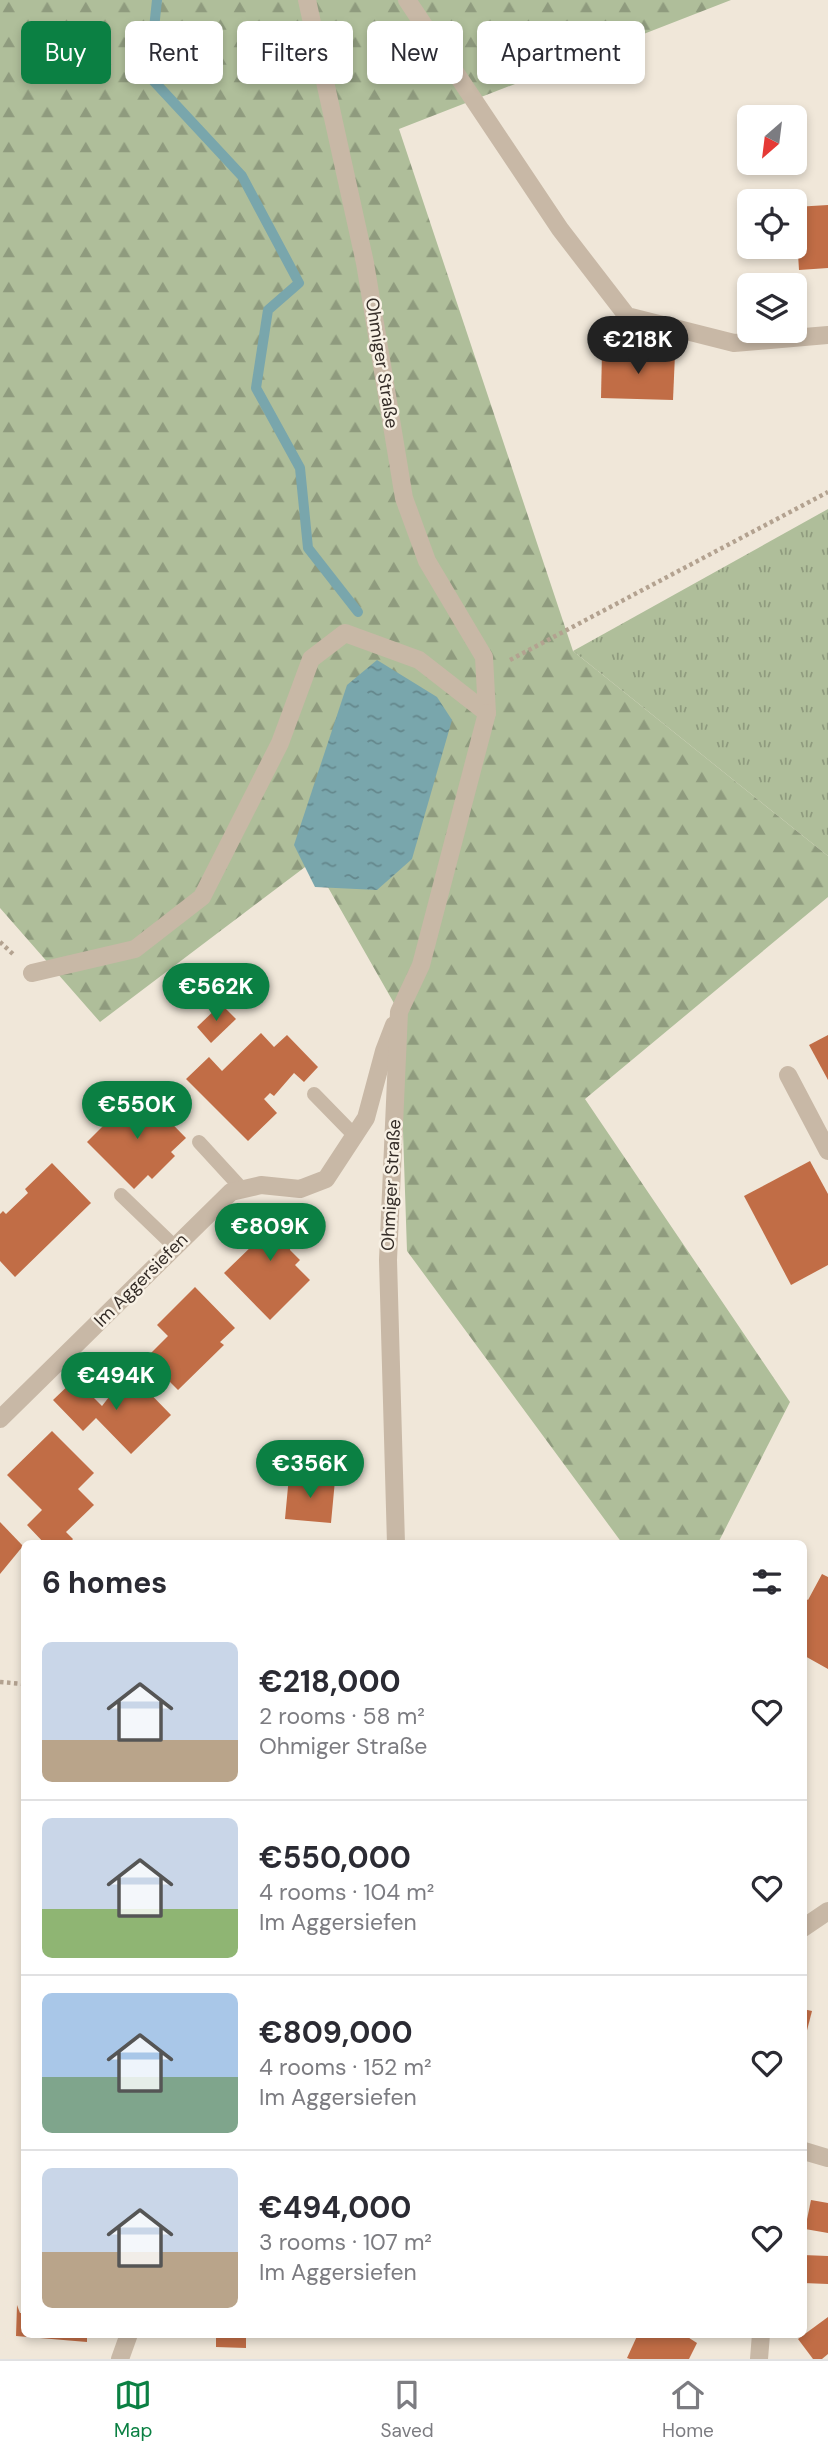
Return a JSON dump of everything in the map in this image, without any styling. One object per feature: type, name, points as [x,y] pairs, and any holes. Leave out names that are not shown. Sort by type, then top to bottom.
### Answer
[{"type":"street","name":"Ohmiger Straße","points":[[307,0],[365,263],[404,498],[427,561],[484,657],[487,713],[421,965],[399,1012],[388,1260],[396,1540]]},
{"type":"street","points":[[407,0],[560,229],[627,316],[734,343],[828,335]]},
{"type":"street","points":[[32,973],[135,949],[202,897],[280,743],[311,659],[345,633],[419,660],[487,713]]},
{"type":"street","name":"Im Aggersiefen","points":[[0,1419],[231,1192],[261,1185],[300,1189],[326,1179],[366,1118],[384,1051],[399,1012]]},
{"type":"street","points":[[788,1075],[828,1151]]},
{"type":"street","points":[[807,1925],[828,1911]]},
{"type":"street","points":[[807,2153],[828,2158]]},
{"type":"street","points":[[120,2359],[128,2338]]},
{"type":"street","points":[[759,2359],[761,2338]]},
{"type":"lane","points":[[314,1094],[354,1135]]},
{"type":"lane","points":[[199,1142],[243,1189]]},
{"type":"lane","points":[[121,1195],[175,1247]]},
{"type":"path","points":[[485,676],[828,492]]},
{"type":"path","points":[[0,1682],[21,1684]]},
{"type":"green space","points":[[0,0],[731,0],[645,33],[645,21],[477,21],[477,84],[515,84],[399,129],[573,651],[828,856],[828,897],[585,1099],[790,1402],[720,1540],[620,1540],[407,1251],[399,1012],[313,861],[100,1022],[0,908]]},
{"type":"green space","points":[[828,509],[828,856],[573,651]]},
{"type":"water","points":[[377,660],[437,697],[452,720],[412,859],[377,890],[315,887],[294,845],[347,685]]},
{"type":"building","points":[[828,205],[828,268],[799,270],[798,259],[807,259],[807,206]]},
{"type":"building","points":[[602,351],[675,354],[673,400],[601,398]]},
{"type":"building","points":[[221,1004],[236,1019],[211,1043],[197,1027]]},
{"type":"building","points":[[261,1033],[274,1047],[287,1035],[318,1067],[304,1082],[294,1073],[274,1096],[270,1093],[264,1099],[277,1113],[248,1141],[186,1079],[209,1057],[222,1071]]},
{"type":"building","points":[[828,1035],[828,1080],[809,1045]]},
{"type":"building","points":[[139,1090],[186,1138],[171,1152],[175,1156],[152,1179],[148,1175],[134,1189],[87,1142]]},
{"type":"building","points":[[810,1161],[828,1194],[828,1265],[791,1285],[744,1196]]},
{"type":"building","points":[[52,1163],[91,1203],[15,1277],[0,1261],[0,1214],[3,1211],[6,1214],[28,1193],[25,1189]]},
{"type":"building","points":[[263,1203],[294,1206],[290,1250],[300,1260],[295,1265],[310,1280],[270,1320],[224,1273],[259,1239]]},
{"type":"building","points":[[195,1287],[235,1328],[220,1342],[224,1345],[178,1390],[146,1358],[168,1336],[157,1325]]},
{"type":"building","points":[[133,1376],[171,1415],[131,1454],[96,1418],[83,1431],[53,1400],[75,1379],[102,1406],[116,1388],[118,1391]]},
{"type":"building","points":[[52,1431],[94,1473],[78,1489],[94,1505],[66,1532],[72,1540],[41,1540],[27,1525],[42,1510],[7,1475]]},
{"type":"building","points":[[289,1476],[335,1480],[331,1523],[285,1519]]},
{"type":"building","points":[[0,1522],[21,1544],[21,1548],[0,1574]]},
{"type":"building","points":[[822,1574],[828,1577],[828,1669],[807,1657],[808,1600]]},
{"type":"building","points":[[807,2010],[812,2011],[807,2030]]},
{"type":"building","points":[[811,2200],[828,2203],[828,2233],[807,2229]]},
{"type":"building","points":[[807,2255],[828,2256],[828,2284],[807,2283]]},
{"type":"building","points":[[17,2305],[21,2313],[21,2336],[16,2336]]},
{"type":"building","points":[[828,2317],[828,2354],[822,2359],[813,2359],[798,2339],[807,2338],[807,2332]]},
{"type":"building","points":[[40,2338],[87,2338],[87,2342]]},
{"type":"building","points":[[216,2338],[246,2338],[246,2348],[216,2347]]},
{"type":"building","points":[[636,2338],[689,2338],[697,2343],[689,2359],[627,2358]]},
{"type":"waterway","points":[[157,0],[149,76],[242,176],[299,283],[268,310],[256,388],[300,468],[308,548],[358,612]]}]
